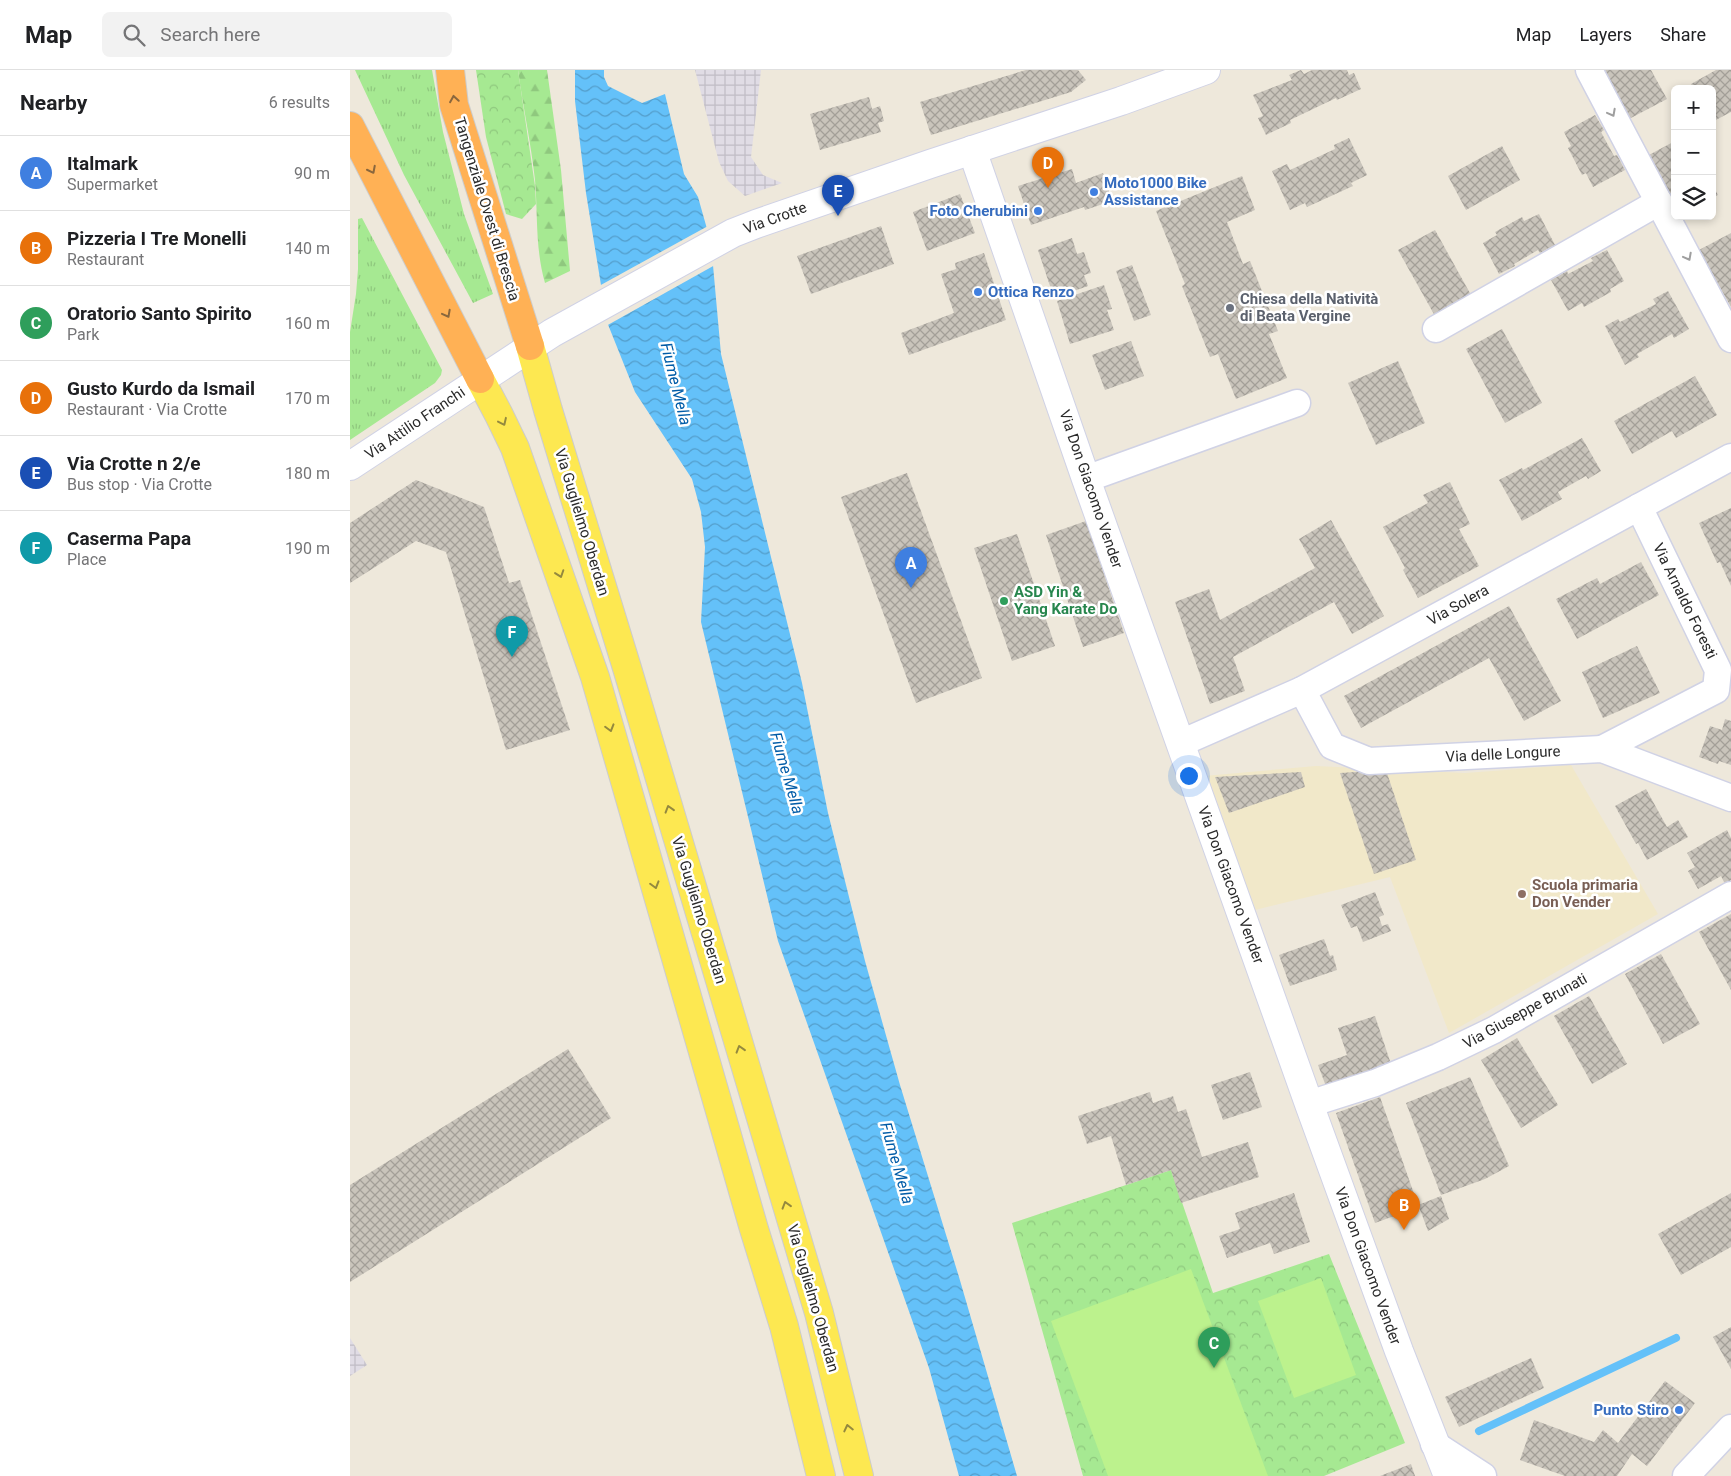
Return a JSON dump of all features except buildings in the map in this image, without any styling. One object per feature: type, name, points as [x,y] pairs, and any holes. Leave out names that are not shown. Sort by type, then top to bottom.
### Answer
[{"type":"highway","name":"Tangenziale Ovest di Brescia","points":[[450,70],[454,105],[530,346]]},
{"type":"highway","points":[[350,126],[480,379]]},
{"type":"main road","name":"Via Guglielmo Oberdan","points":[[530,346],[819,1313],[859,1476]]},
{"type":"main road","points":[[480,379],[500,415],[515,448],[595,677],[754,1229],[784,1326],[821,1476]]},
{"type":"street","name":"Via Crotte","points":[[480,379],[568,323],[733,233],[972,150],[1121,101],[1206,70]]},
{"type":"street","points":[[1589,70],[1731,339]]},
{"type":"street","name":"Via Don Giacomo Vender","points":[[972,150],[1086,479],[1309,1104],[1434,1444],[1448,1476]]},
{"type":"street","points":[[1436,329],[1659,202]]},
{"type":"street","name":"Via Attilio Franchi","points":[[350,466],[432,413],[480,379]]},
{"type":"street","points":[[1086,479],[1297,403]]},
{"type":"street","name":"Via Solera","points":[[1181,743],[1302,690],[1731,457]]},
{"type":"street","name":"Via Arnaldo Foresti","points":[[1602,749],[1716,690],[1718,670],[1639,506]]},
{"type":"street","name":"Via delle Longure","points":[[1302,690],[1332,746],[1370,761],[1602,749],[1731,798]]},
{"type":"street","name":"Via Giuseppe Brunati","points":[[1309,1104],[1375,1083],[1438,1057],[1494,1030],[1731,895]]},
{"type":"street","points":[[1686,1476],[1731,1428]]},
{"type":"street","points":[[1434,1444],[1482,1476]]},
{"type":"shaded area","points":[[695,70],[761,70],[751,157],[763,175],[782,183],[745,196],[728,181],[719,162]]},
{"type":"shaded area","name":"Scuola primaria Don Vender","points":[[1571,765],[1658,914],[1449,1033],[1390,877],[1251,911],[1204,776],[1316,766],[1465,773]]},
{"type":"shaded area","points":[[350,1338],[367,1365],[350,1376]]},
{"type":"green space","points":[[355,70],[432,70],[443,132],[464,214],[493,294],[473,303],[404,175]]},
{"type":"green space","points":[[476,70],[518,70],[536,204],[522,219],[506,214],[486,137]]},
{"type":"green space","points":[[518,70],[547,70],[561,170],[570,271],[545,283],[538,244],[533,166]]},
{"type":"green space","points":[[362,218],[442,370],[435,383],[350,440],[350,332],[358,269],[358,219]]},
{"type":"green space","points":[[1171,1170],[1213,1293],[1329,1254],[1405,1443],[1324,1476],[1083,1476],[1012,1223]]},
{"type":"green space","points":[[1191,1269],[1268,1476],[1108,1476],[1051,1321]]},
{"type":"green space","points":[[1321,1278],[1356,1375],[1294,1398],[1258,1301]]},
{"type":"water","name":"Fiume Mella","points":[[575,70],[604,70],[604,77],[608,86],[642,103],[665,94],[684,174],[698,197],[711,243],[721,354],[802,683],[828,813],[865,961],[900,1085],[1017,1476],[959,1476],[929,1368],[778,941],[701,622],[705,547],[701,512],[692,479],[635,392],[607,322],[586,193],[575,101]]},
{"type":"pier","points":[[708,226],[713,243],[715,265],[606,326],[599,286]]},
{"type":"waterway","points":[[1479,1431],[1676,1338]]},
{"type":"place","name":"Gusto Kurdo da Ismail","points":[[1048,188]]},
{"type":"place","name":"Moto1000 Bike Assistance","points":[[1094,192]]},
{"type":"place","name":"Foto Cherubini","points":[[1038,211]]},
{"type":"place","name":"Via Crotte n 2/e","points":[[838,216]]},
{"type":"place","name":"Ottica Renzo","points":[[978,292]]},
{"type":"place","name":"Chiesa della Natività di Beata Vergine","points":[[1230,308]]},
{"type":"place","name":"Italmark","points":[[911,588]]},
{"type":"place","name":"ASD Yin & Yang Karate Do","points":[[1004,601]]},
{"type":"place","name":"Caserma Papa","points":[[512,657]]},
{"type":"place","name":"Scuola primaria Don Vender","points":[[1522,894]]},
{"type":"place","name":"Pizzeria I Tre Monelli","points":[[1404,1230]]},
{"type":"place","name":"Oratorio Santo Spirito","points":[[1214,1368]]},
{"type":"place","name":"Punto Stiro","points":[[1679,1410]]}]
